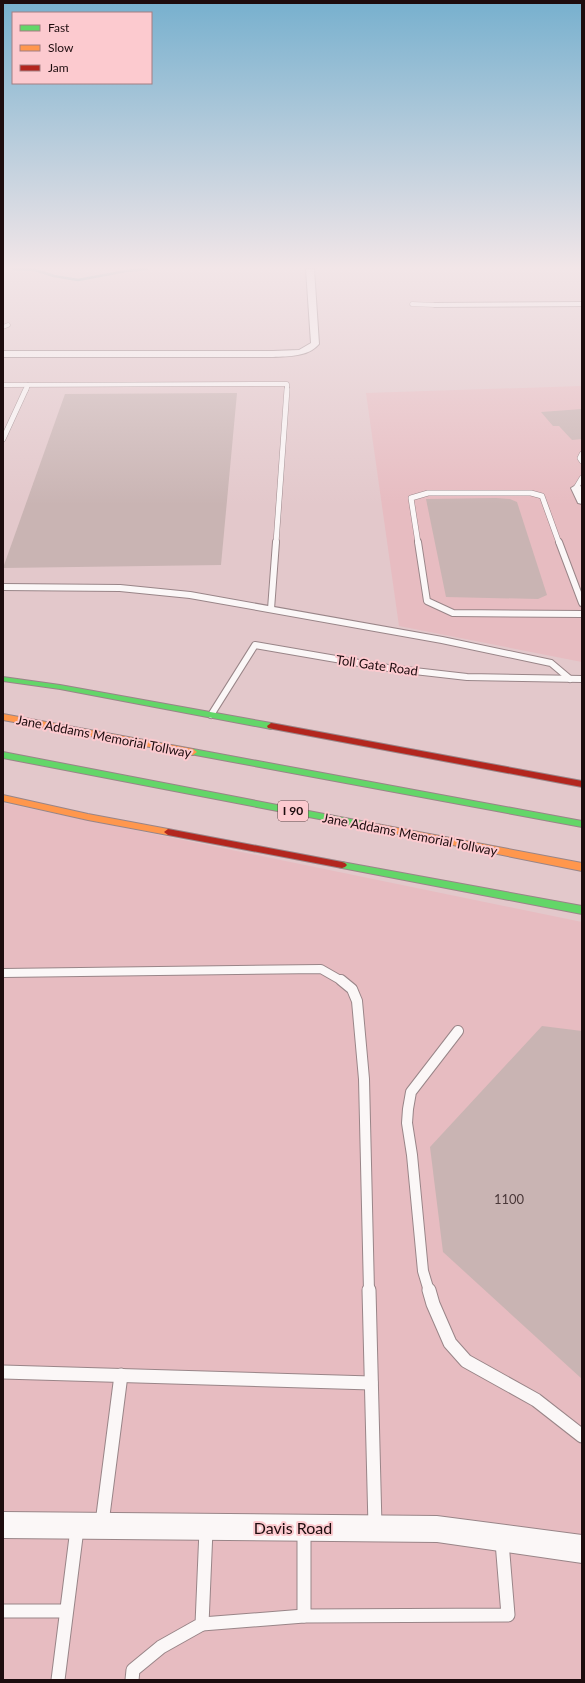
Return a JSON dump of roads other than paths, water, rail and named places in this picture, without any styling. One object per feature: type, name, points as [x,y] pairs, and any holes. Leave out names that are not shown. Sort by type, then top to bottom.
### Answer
[{"type":"highway","points":[[3,679],[60,687],[582,784]]},
{"type":"highway","name":"Jane Addams Memorial Tollway","points":[[3,717],[582,824]]},
{"type":"highway","name":"Jane Addams Memorial Tollway","points":[[3,755],[582,867]]},
{"type":"highway","points":[[3,798],[95,818],[582,910]]},
{"type":"street","points":[[3,354],[273,354],[302,352],[311,348]]},
{"type":"street","points":[[579,489],[582,502]]},
{"type":"street","name":"Davis Road","points":[[3,1525],[437,1529],[582,1549]]},
{"type":"lane","points":[[3,385],[287,384],[270,609]]},
{"type":"lane","points":[[3,439],[28,385]]},
{"type":"lane","points":[[582,454],[580,458],[582,461]]},
{"type":"lane","points":[[579,489],[582,478]]},
{"type":"lane","points":[[582,603],[542,496],[531,493],[428,493],[412,498],[427,601],[453,613],[582,614]]},
{"type":"lane","points":[[3,587],[120,588],[190,595],[442,640],[551,663],[570,679]]},
{"type":"lane","name":"Toll Gate Road","points":[[211,715],[255,645],[388,668],[467,676],[582,679]]},
{"type":"lane","points":[[3,973],[321,969],[339,978],[352,989],[357,1001],[364,1079],[375,1528]]},
{"type":"lane","points":[[458,1031],[411,1092],[408,1109],[407,1123],[412,1155],[423,1271],[433,1304],[450,1343],[466,1361],[536,1400],[582,1436]]},
{"type":"lane","points":[[3,1372],[371,1383]]},
{"type":"lane","points":[[58,1680],[66,1611],[89,1526],[121,1375]]},
{"type":"lane","points":[[202,1624],[206,1527]]},
{"type":"lane","points":[[304,1528],[304,1616]]},
{"type":"lane","points":[[132,1680],[133,1670],[161,1647],[202,1624],[304,1616],[508,1615],[502,1538]]},
{"type":"lane","points":[[3,1611],[66,1611]]}]
